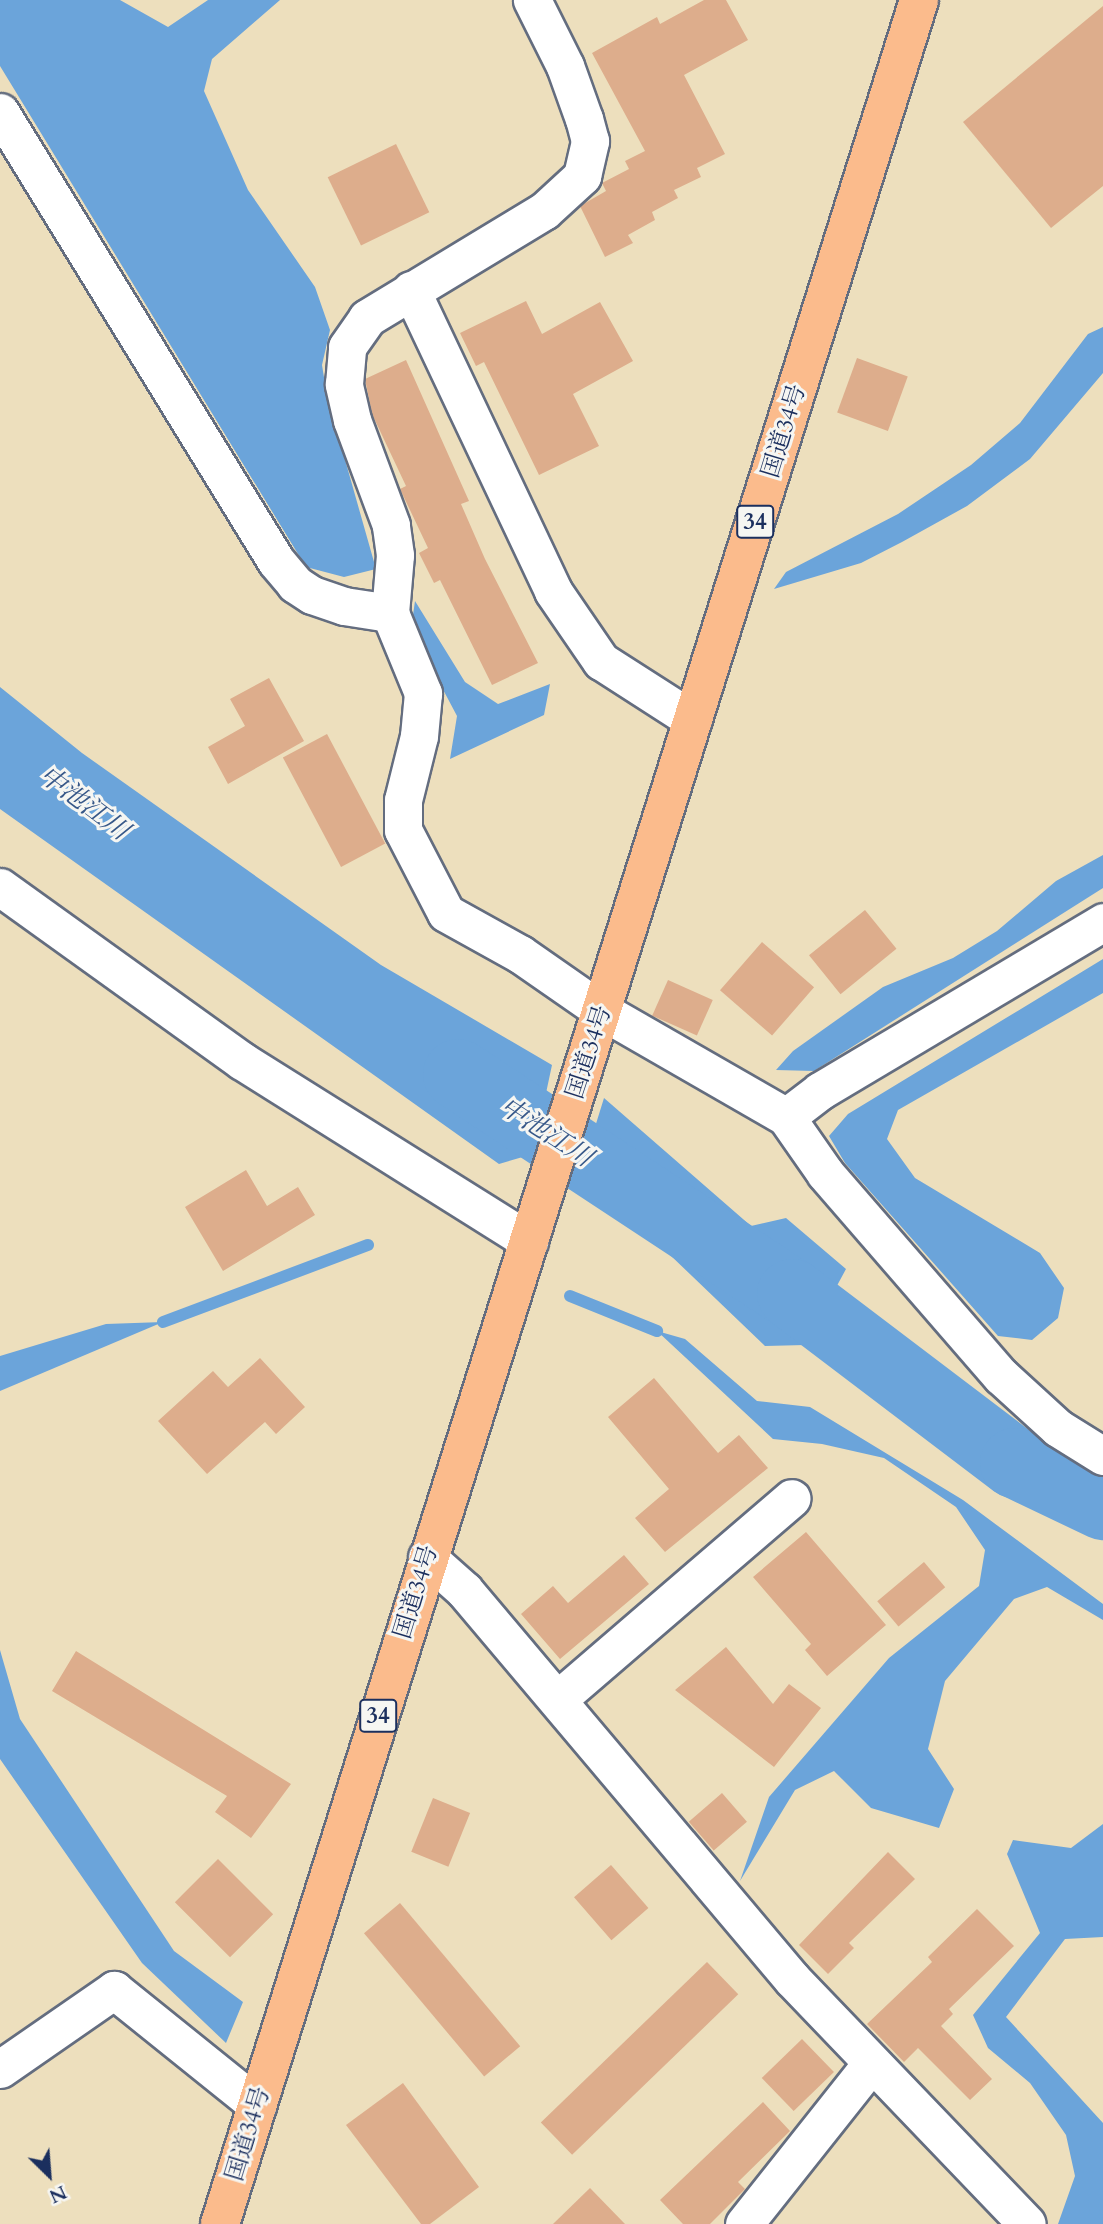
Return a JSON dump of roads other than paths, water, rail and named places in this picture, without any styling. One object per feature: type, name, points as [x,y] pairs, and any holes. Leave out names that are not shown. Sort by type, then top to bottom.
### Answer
[{"type":"highway","name":"国道34号","points":[[220,2224],[427,1557],[597,1027],[919,0]]},
{"type":"street","points":[[532,0],[565,66],[584,119],[590,141],[582,176],[544,211],[367,318],[347,347],[344,384],[352,419],[391,525],[395,555],[390,613],[423,693],[419,736],[403,800],[403,830],[446,913],[520,954],[597,1027],[786,1117],[825,1173],[1001,1376],[1058,1428],[1103,1456]]},
{"type":"street","points":[[0,112],[276,561],[295,584],[313,595],[344,606],[390,613]]},
{"type":"street","points":[[411,290],[553,591],[601,661],[693,720]]},
{"type":"street","points":[[0,887],[242,1061],[534,1226]]},
{"type":"street","points":[[786,1117],[820,1091],[1103,922]]},
{"type":"street","points":[[558,1699],[792,1498]]},
{"type":"street","points":[[427,1557],[464,1590],[870,2065],[1027,2224]]},
{"type":"street","points":[[0,2070],[114,1990],[257,2105]]},
{"type":"street","points":[[744,2224],[870,2065]]},
{"type":"water","points":[[0,0],[120,0],[168,27],[208,0],[280,0],[212,59],[204,91],[248,190],[315,287],[330,330],[322,365],[327,396],[376,569],[344,577],[306,567],[0,66]]},
{"type":"water","points":[[1103,327],[1103,373],[1030,459],[967,506],[861,563],[774,589],[786,572],[898,514],[971,465],[1020,423],[1088,334]]},
{"type":"water","points":[[415,601],[465,682],[498,704],[550,684],[544,715],[450,759],[457,716],[411,629]]},
{"type":"water","points":[[0,687],[82,753],[381,965],[552,1065],[533,1154],[499,1164],[0,809]]},
{"type":"water","points":[[1103,855],[1103,888],[814,1071],[776,1070],[793,1051],[883,987],[953,958],[997,931],[1056,881]]},
{"type":"water","points":[[1103,959],[1103,993],[898,1110],[887,1139],[915,1178],[1040,1253],[1064,1288],[1058,1318],[1032,1340],[998,1336],[845,1163],[829,1136],[848,1114]]},
{"type":"water","points":[[604,1098],[751,1226],[786,1218],[846,1269],[805,1345],[765,1346],[644,1230],[577,1185]]},
{"type":"water","points":[[163,1322],[0,1391],[0,1356],[106,1324]]},
{"type":"water","points":[[657,1331],[685,1339],[757,1401],[810,1407],[963,1500],[1103,1604],[1103,1620],[1047,1587],[1014,1599],[945,1681],[928,1749],[954,1789],[939,1828],[871,1808],[834,1771],[795,1790],[740,1881],[769,1797],[889,1658],[979,1586],[985,1550],[956,1507],[884,1458],[822,1444],[773,1439]]},
{"type":"water","points":[[0,1650],[20,1719],[174,1951],[243,2002],[226,2043],[142,1963],[0,1759]]},
{"type":"water","points":[[1103,1824],[1103,1937],[1065,1939],[1006,2017],[1103,2123],[1103,2224],[1058,2224],[1075,2176],[1066,2135],[1030,2083],[988,2048],[973,2015],[1040,1933],[1007,1854],[1013,1840],[1071,1848]]},
{"type":"waterway","name":"中池江川","points":[[458,1074],[792,1294],[1015,1463],[1103,1505]]},
{"type":"waterway","points":[[163,1322],[368,1245]]},
{"type":"waterway","points":[[570,1296],[657,1331]]}]
